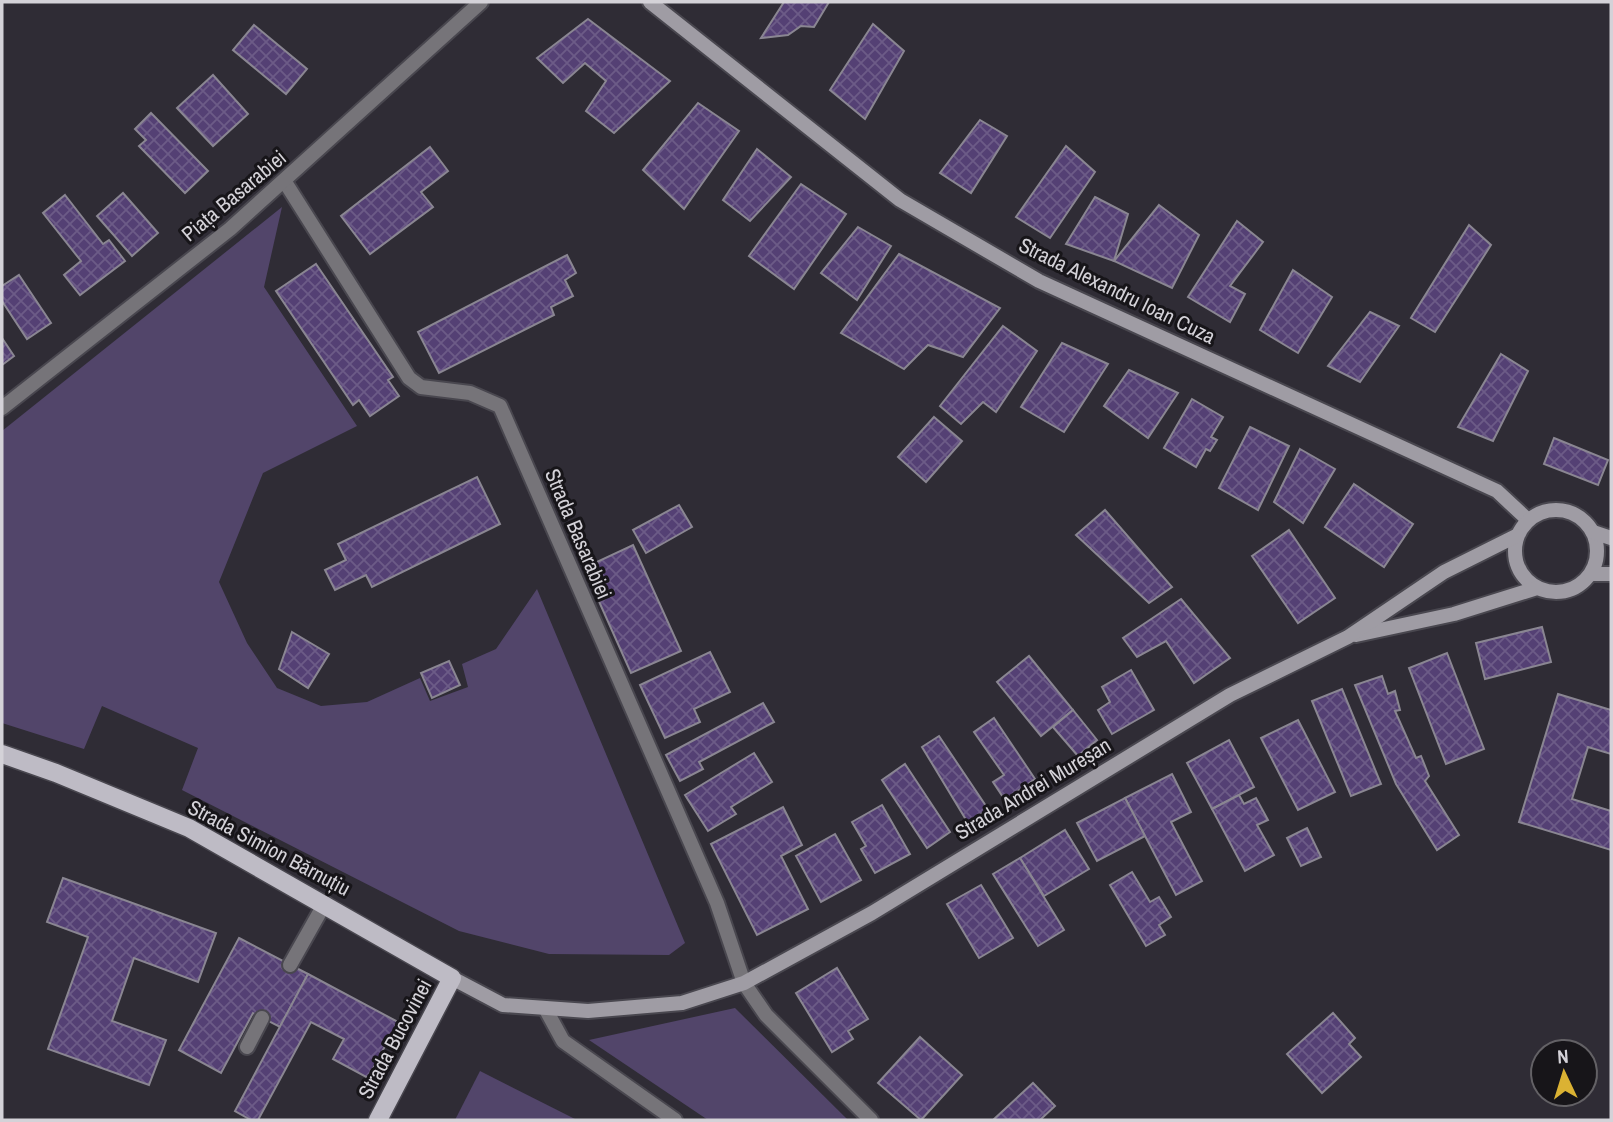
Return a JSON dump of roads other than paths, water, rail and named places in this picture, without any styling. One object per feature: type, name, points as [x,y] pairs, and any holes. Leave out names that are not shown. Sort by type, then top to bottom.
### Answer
[{"type":"main road","name":"Strada Alexandru Ioan Cuza","points":[[650,2],[911,206],[1038,281],[1497,491],[1528,520]]},
{"type":"main road","points":[[1594,532],[1598,554],[1591,574],[1580,585],[1566,592],[1551,593],[1537,589],[1521,575],[1514,557],[1516,536],[1528,520],[1551,509],[1576,514],[1594,532],[1611,538]]},
{"type":"main road","name":"Strada Andrei Mureșan","points":[[744,983],[872,913],[1230,695],[1348,637],[1444,572],[1516,536]]},
{"type":"main road","points":[[1591,574],[1611,574]]},
{"type":"main road","name":"Strada Andrei Mureșan","points":[[1348,637],[1454,614],[1537,589]]},
{"type":"main road","name":"Strada Simion Bărnuțiu","points":[[2,754],[56,773],[189,828],[503,1005],[545,1008]]},
{"type":"main road","name":"Strada Bucovinei","points":[[378,1120],[452,978]]},
{"type":"main road","points":[[545,1008],[588,1012],[682,1003],[744,983]]},
{"type":"street","name":"Piața Basarabiei","points":[[2,408],[230,229],[481,2]]},
{"type":"street","name":"Strada Basarabiei","points":[[285,181],[409,378],[421,387],[470,393],[500,406],[717,903],[744,983],[766,1015],[872,1120]]},
{"type":"street","points":[[290,965],[324,903]]},
{"type":"street","points":[[545,1008],[562,1041],[676,1120]]},
{"type":"street","points":[[247,1047],[262,1018]]}]
